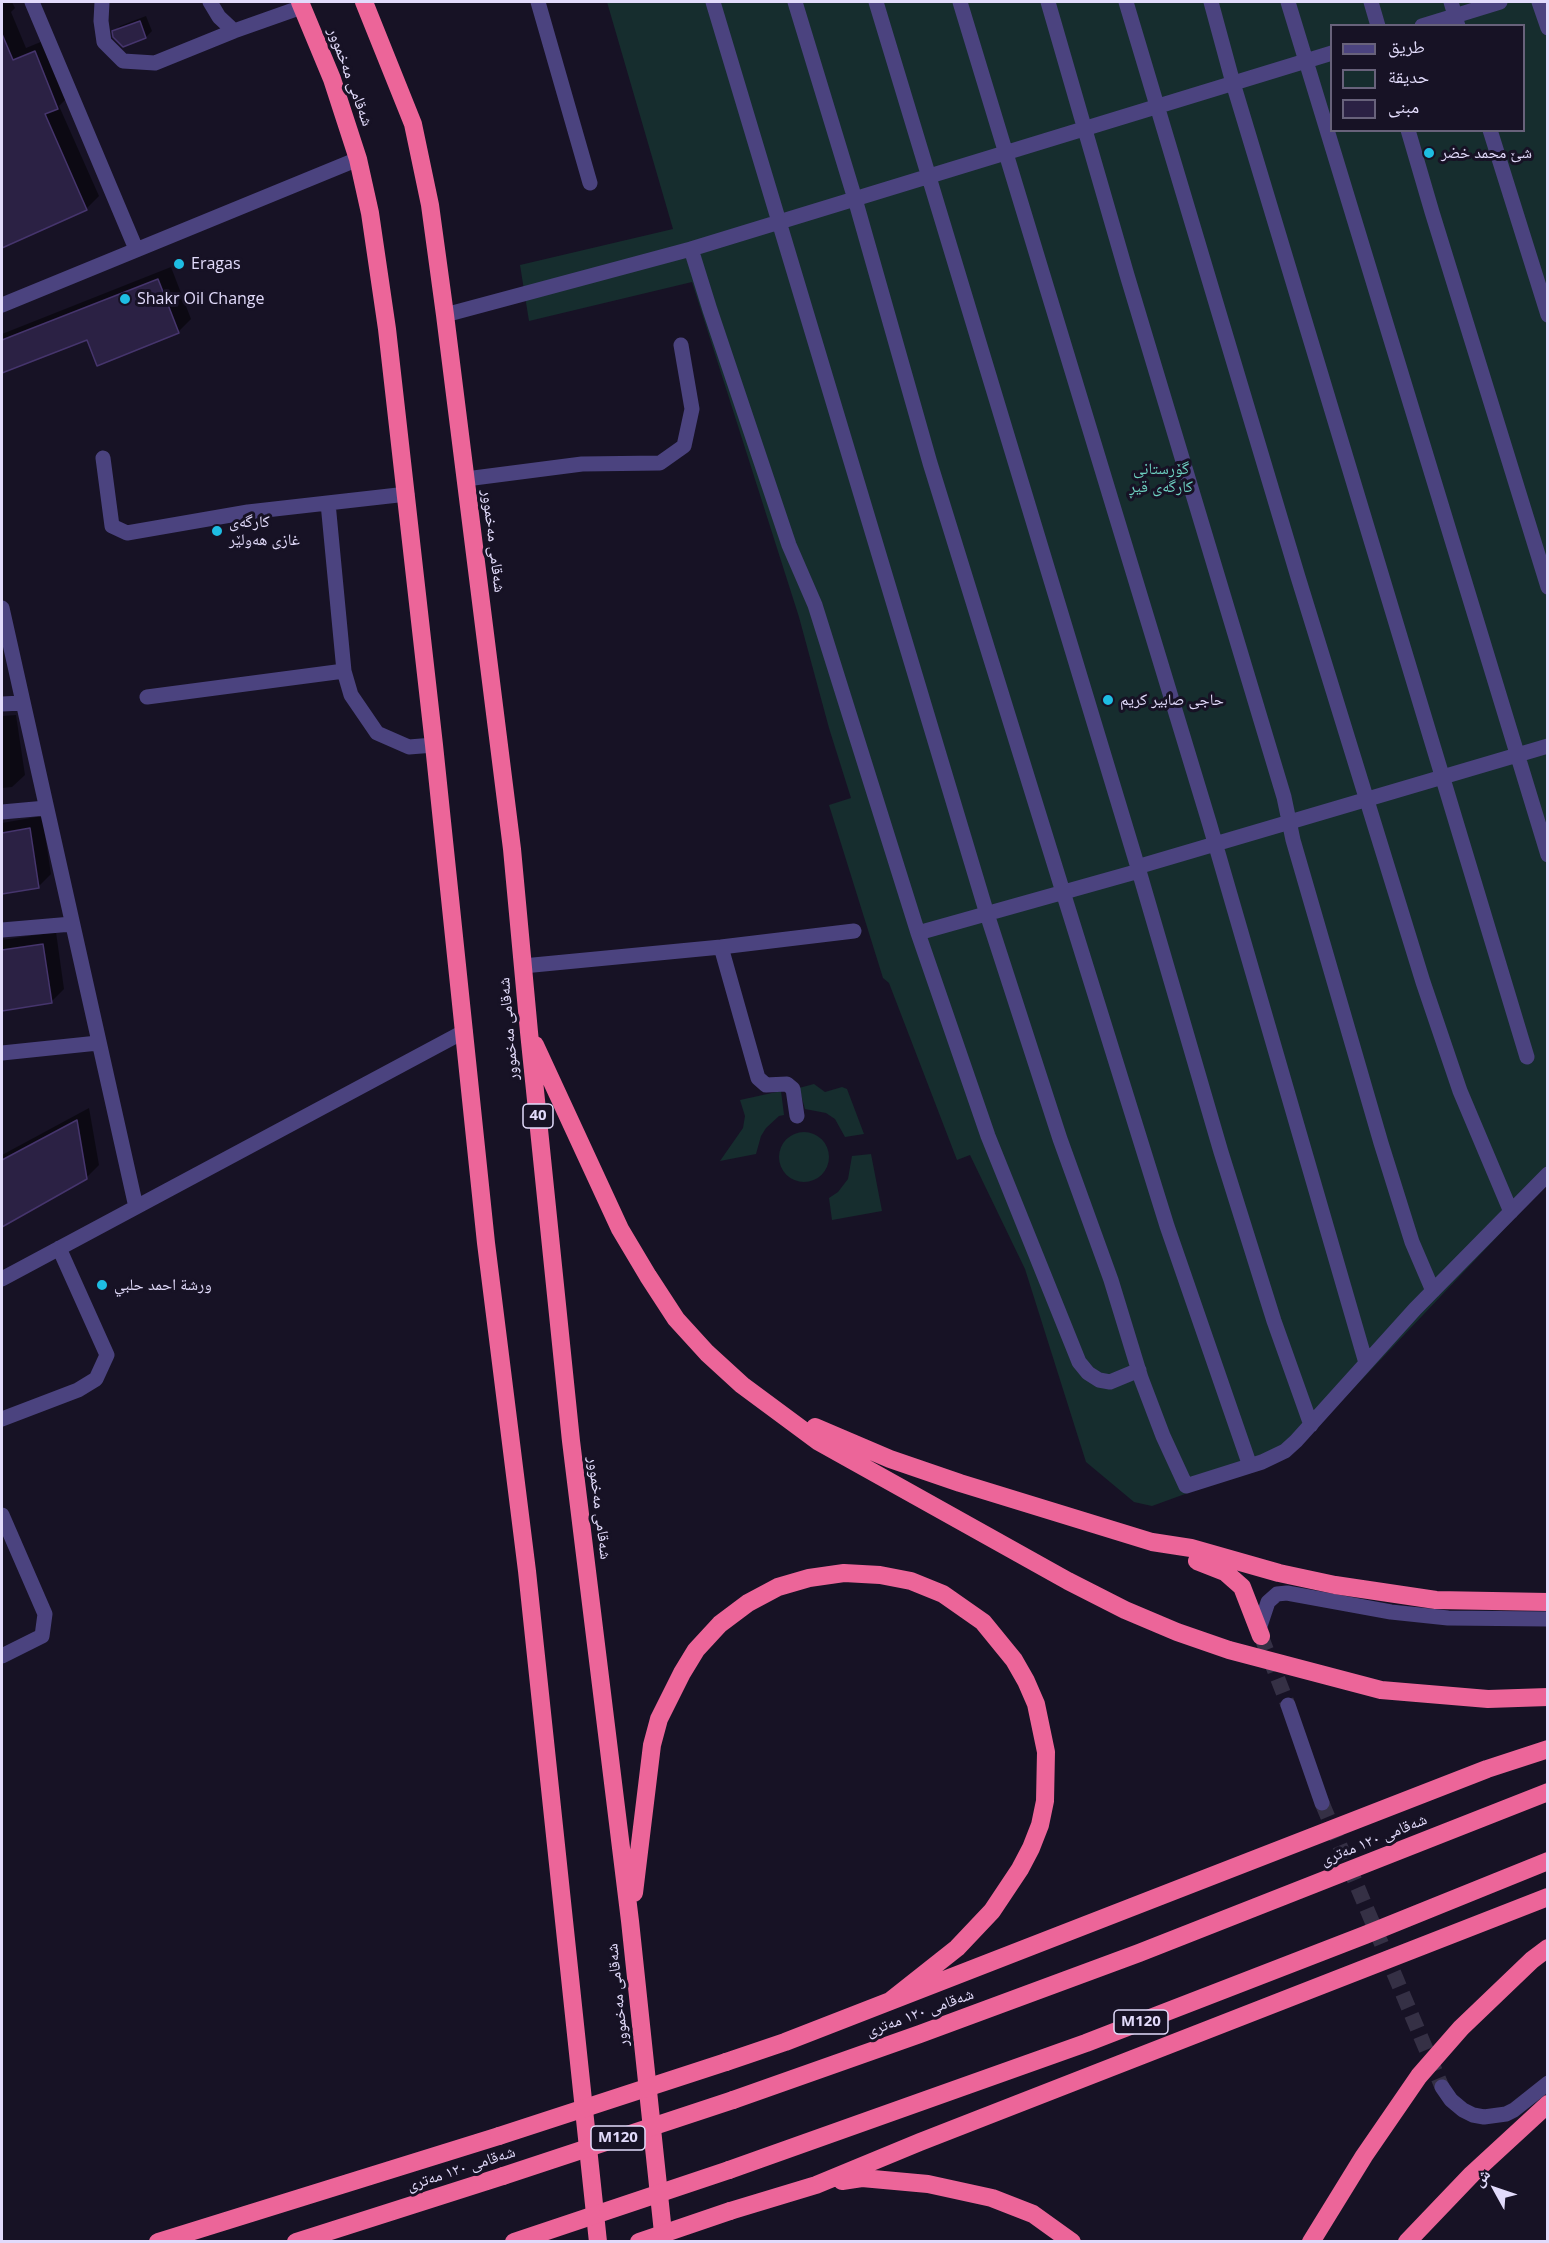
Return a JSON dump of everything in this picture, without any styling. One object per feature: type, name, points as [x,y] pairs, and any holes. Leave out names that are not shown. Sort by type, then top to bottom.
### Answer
[{"type":"highway","name":"شەقامی مەخموور","points":[[364,2],[412,124],[430,205],[445,315],[512,849],[571,1441],[630,1921],[664,2241]]},
{"type":"highway","name":"شەقامی مەخموور","points":[[301,4],[332,79],[358,159],[370,213],[386,317],[465,1031],[487,1255],[527,1571],[597,2241]]},
{"type":"highway","points":[[529,1032],[620,1229],[676,1319],[707,1353],[742,1385],[819,1442],[1087,1591],[1177,1632],[1229,1650],[1381,1690],[1488,1700],[1548,1697]]},
{"type":"highway","points":[[765,1402],[828,1434],[890,1460],[1152,1542],[1218,1568],[1242,1587],[1260,1632]]},
{"type":"highway","points":[[1152,1542],[1191,1548],[1279,1573],[1400,1595],[1473,1602],[1548,1602]]},
{"type":"highway","points":[[630,1921],[652,1745],[669,1695],[696,1650],[720,1624],[748,1603],[778,1587],[809,1578],[843,1573],[880,1575],[910,1581],[943,1594],[983,1622],[1014,1660],[1036,1704],[1046,1752],[1047,1776],[1040,1825],[1020,1869],[997,1904],[957,1948],[890,2001]]},
{"type":"highway","points":[[158,2241],[499,2136],[785,2042],[1487,1769],[1548,1749]]},
{"type":"highway","name":"شەقامی ١٢٠ مەتری","points":[[296,2241],[733,2100],[920,2034],[1139,1953],[1548,1792]]},
{"type":"highway","name":"M120","points":[[514,2241],[729,2170],[1086,2043],[1548,1861]]},
{"type":"highway","points":[[639,2241],[816,2185],[920,2142],[1548,1897]]},
{"type":"highway","points":[[1311,2241],[1364,2156],[1419,2076],[1461,2028],[1532,1960],[1548,1948]]},
{"type":"highway","points":[[1407,2241],[1472,2174],[1548,2104]]},
{"type":"highway","points":[[816,2185],[862,2178],[928,2184],[992,2198],[1033,2214],[1072,2241]]},
{"type":"street","points":[[32,2],[136,249]]},
{"type":"street","points":[[102,2],[101,21],[104,42],[123,61],[155,63],[301,4]]},
{"type":"street","points":[[210,2],[219,17],[234,31]]},
{"type":"street","points":[[538,2],[590,183]]},
{"type":"street","points":[[713,2],[987,914],[1060,1139],[1111,1280],[1139,1370],[1163,1436],[1186,1486],[1250,1466],[1285,1451],[1433,1291],[1548,1174]]},
{"type":"street","points":[[795,2],[855,199],[930,463],[1063,892],[1167,1226],[1250,1466]]},
{"type":"street","points":[[876,2],[1232,1186],[1274,1321],[1311,1425]]},
{"type":"street","points":[[960,2],[1215,844],[1366,1363]]},
{"type":"street","points":[[1048,2],[1284,796],[1288,822],[1403,1216],[1433,1291]]},
{"type":"street","points":[[1125,2],[1423,982],[1460,1091],[1511,1212]]},
{"type":"street","points":[[1211,2],[1233,83],[1527,1057]]},
{"type":"street","points":[[1288,2],[1548,855]]},
{"type":"street","points":[[1371,2],[1377,24]]},
{"type":"street","points":[[1427,24],[1454,14],[1500,2]]},
{"type":"street","points":[[1539,2],[1548,28]]},
{"type":"street","points":[[445,315],[692,249],[1330,54]]},
{"type":"street","points":[[1409,132],[1548,587]]},
{"type":"street","points":[[1491,132],[1548,315]]},
{"type":"street","points":[[2,305],[358,159]]},
{"type":"street","points":[[692,249],[710,310],[789,545],[815,605],[918,933],[988,1136],[1079,1362],[1088,1373],[1099,1380],[1110,1382],[1139,1370]]},
{"type":"street","points":[[466,479],[582,464],[660,463],[684,446],[692,409],[681,345]]},
{"type":"street","points":[[103,458],[112,526],[127,533],[248,512],[407,494]]},
{"type":"street","points":[[328,503],[344,671],[351,695],[377,733],[391,741],[410,747],[434,745]]},
{"type":"street","points":[[2,608],[136,1207]]},
{"type":"street","points":[[147,697],[344,671]]},
{"type":"street","points":[[2,704],[22,703]]},
{"type":"street","points":[[918,933],[1063,892],[1288,822],[1548,746]]},
{"type":"street","points":[[2,812],[46,808]]},
{"type":"street","points":[[2,930],[72,924]]},
{"type":"street","points":[[523,966],[721,947],[854,931]]},
{"type":"street","points":[[721,947],[758,1078],[766,1085],[787,1084],[793,1089],[797,1116]]},
{"type":"street","points":[[2,1279],[465,1031]]},
{"type":"street","points":[[2,1053],[98,1043]]},
{"type":"street","points":[[2,1419],[78,1390],[96,1379],[107,1355],[59,1248]]},
{"type":"street","points":[[2,1515],[5,1535],[45,1614],[42,1636],[2,1656]]},
{"type":"street","points":[[1260,1632],[1268,1602],[1277,1594],[1287,1593],[1391,1612],[1448,1618],[1548,1619]]},
{"type":"street","points":[[1288,1705],[1322,1803]]},
{"type":"street","points":[[1442,2087],[1451,2100],[1463,2110],[1484,2118],[1506,2114],[1514,2110],[1548,2082]]},
{"type":"green space","name":"گۆڕستانی کارگەی قیڕ","points":[[607,2],[1547,2],[1547,1184],[1298,1447],[1284,1458],[1152,1506],[1134,1502],[1086,1462],[1025,1269],[970,1155],[957,1160],[889,983],[883,978],[829,805],[851,798],[829,728],[799,617],[692,282],[529,321],[520,265],[673,229]]},
{"type":"green space","points":[[814,1084],[825,1092],[842,1087],[847,1089],[864,1134],[845,1137],[835,1119],[826,1113],[805,1109],[799,1088]]},
{"type":"green space","points":[[781,1091],[784,1115],[779,1116],[766,1128],[756,1154],[720,1161],[743,1128],[745,1116],[740,1100]]},
{"type":"green space","points":[[799,1132],[809,1132],[822,1139],[829,1152],[829,1162],[822,1175],[809,1182],[799,1182],[790,1178],[783,1171],[779,1162],[779,1152],[783,1143],[790,1136]]},
{"type":"green space","points":[[871,1154],[882,1211],[832,1220],[829,1198],[838,1192],[848,1179],[852,1156]]},
{"type":"building","points":[[140,21],[146,38],[123,47],[113,37],[112,31]]},
{"type":"building","points":[[2,34],[13,60],[35,51],[58,109],[45,114],[87,210],[2,248]]},
{"type":"building","points":[[158,279],[179,333],[97,366],[87,340],[2,373],[2,340]]},
{"type":"building","points":[[30,828],[39,888],[2,894],[2,833]]},
{"type":"building","points":[[43,944],[52,1003],[2,1011],[2,950]]},
{"type":"building","points":[[77,1120],[87,1179],[2,1227],[2,1160]]},
{"type":"tunnel","points":[[1261,1636],[1288,1705]]},
{"type":"tunnel","points":[[1322,1803],[1442,2087]]},
{"type":"place","name":"شێ محمد خضر","points":[[1429,153]]},
{"type":"place","name":"Eragas","points":[[179,264]]},
{"type":"place","name":"Shakr Oil Change","points":[[125,299]]},
{"type":"place","name":"کارگەی غازی هەولێر","points":[[217,531]]},
{"type":"place","name":"حاجی صابیر کریم","points":[[1108,700]]},
{"type":"place","name":"ورشة احمد حلبي","points":[[102,1285]]}]
